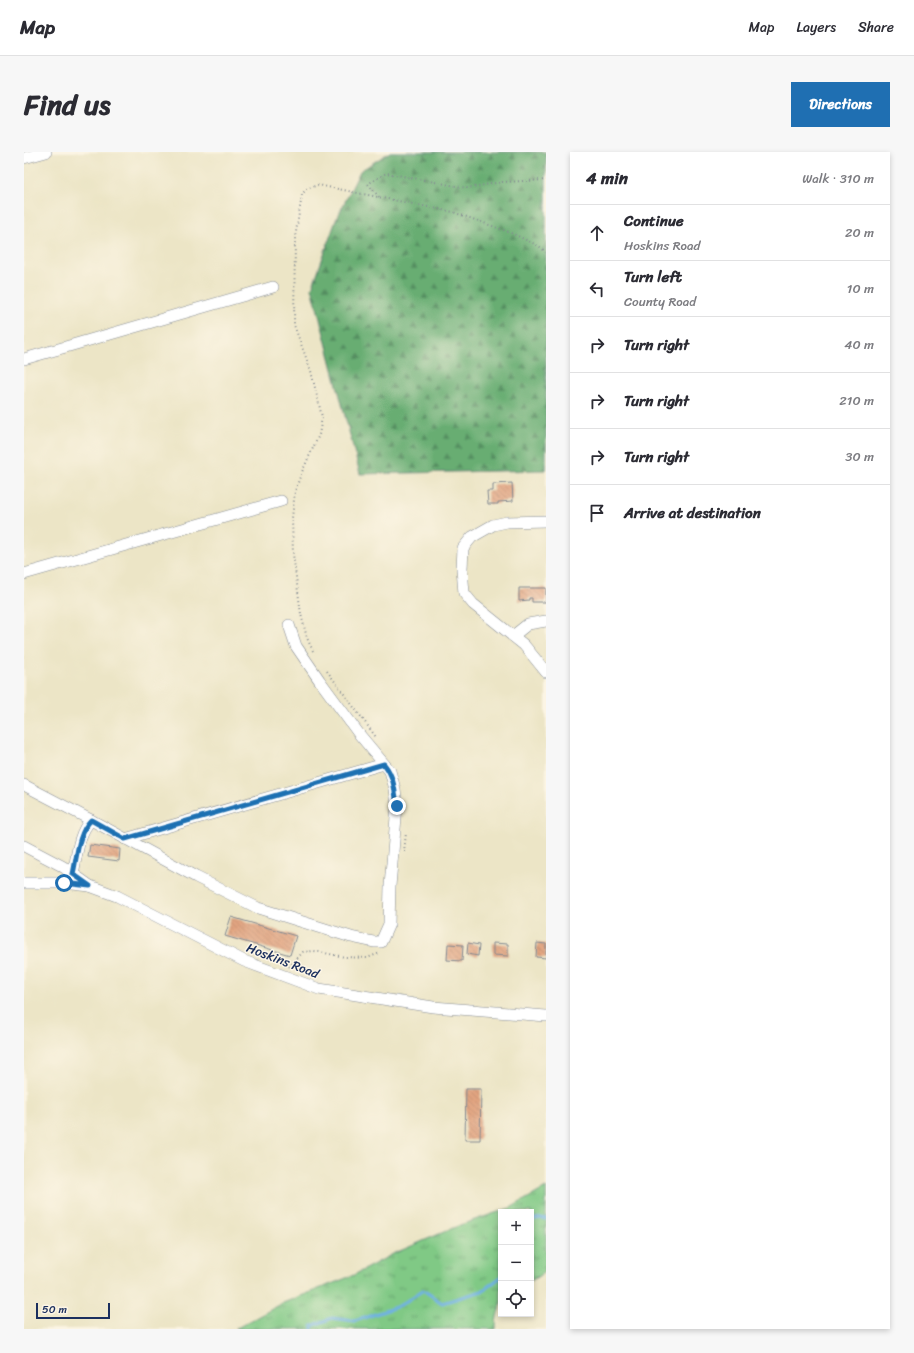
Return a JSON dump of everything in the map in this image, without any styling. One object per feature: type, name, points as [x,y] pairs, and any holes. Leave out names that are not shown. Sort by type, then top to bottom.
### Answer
[{"type":"street","points":[[24,158],[46,152]]},
{"type":"street","points":[[24,359],[273,286]]},
{"type":"street","points":[[24,574],[281,501]]},
{"type":"street","points":[[546,521],[507,522],[493,525],[472,537],[463,548],[462,569],[464,593],[487,617],[524,644],[546,672]]},
{"type":"street","points":[[514,636],[528,624],[546,620]]},
{"type":"street","points":[[24,785],[196,877],[258,908],[351,937],[381,942],[389,924],[390,886],[397,806],[395,789],[390,771],[359,734],[296,646],[289,625]]},
{"type":"street","points":[[125,839],[384,764]]},
{"type":"street","points":[[73,874],[80,841],[86,825],[91,820]]},
{"type":"street","points":[[24,846],[62,866],[90,886]]},
{"type":"street","name":"Hoskins Road","points":[[24,882],[64,883],[90,886],[117,896],[244,961],[319,989],[433,1007],[546,1016]]},
{"type":"path","points":[[380,198],[368,184],[386,173],[467,188],[502,182],[546,180]]},
{"type":"path","points":[[316,656],[307,638],[301,614],[293,554],[292,518],[295,491],[319,435],[322,417],[311,371],[294,325],[295,238],[302,195],[306,189],[318,185],[453,212],[509,232],[539,246],[546,252]]},
{"type":"path","points":[[325,669],[380,742]]},
{"type":"path","points":[[404,855],[406,833]]},
{"type":"path","points":[[281,975],[302,952],[314,951],[345,957],[367,958],[385,951]]},
{"type":"green space","points":[[390,152],[546,152],[546,470],[360,474],[312,288],[336,220],[360,171]]},
{"type":"green space","points":[[546,1188],[546,1271],[534,1279],[534,1209],[507,1209]]},
{"type":"green space","points":[[498,1212],[498,1314],[496,1329],[235,1329],[283,1303],[354,1275],[393,1254],[460,1225]]},
{"type":"building","points":[[512,483],[513,501],[488,504],[487,491],[493,491],[493,484]]},
{"type":"building","points":[[519,588],[546,588],[546,602],[532,602],[532,598],[529,598],[529,600],[519,601]]},
{"type":"building","points":[[90,845],[120,849],[119,861],[88,857]]},
{"type":"building","points":[[231,917],[296,936],[290,955],[225,936]]},
{"type":"building","points":[[468,943],[479,945],[478,956],[467,954]]},
{"type":"building","points":[[493,943],[508,944],[508,956],[493,955]]},
{"type":"building","points":[[537,943],[546,944],[546,958],[536,957]]},
{"type":"building","points":[[448,944],[463,945],[462,961],[447,960]]},
{"type":"building","points":[[466,1089],[481,1089],[480,1140],[465,1140]]},
{"type":"waterway","points":[[534,1219],[546,1219]]},
{"type":"waterway","points":[[312,1329],[312,1326],[332,1318],[355,1321],[399,1306],[423,1290],[442,1303],[482,1291],[498,1279]]},
{"type":"route","points":[[64,883],[90,886],[73,874],[80,841],[86,825],[91,820],[125,839],[384,764],[390,771],[395,789],[397,806]]}]
